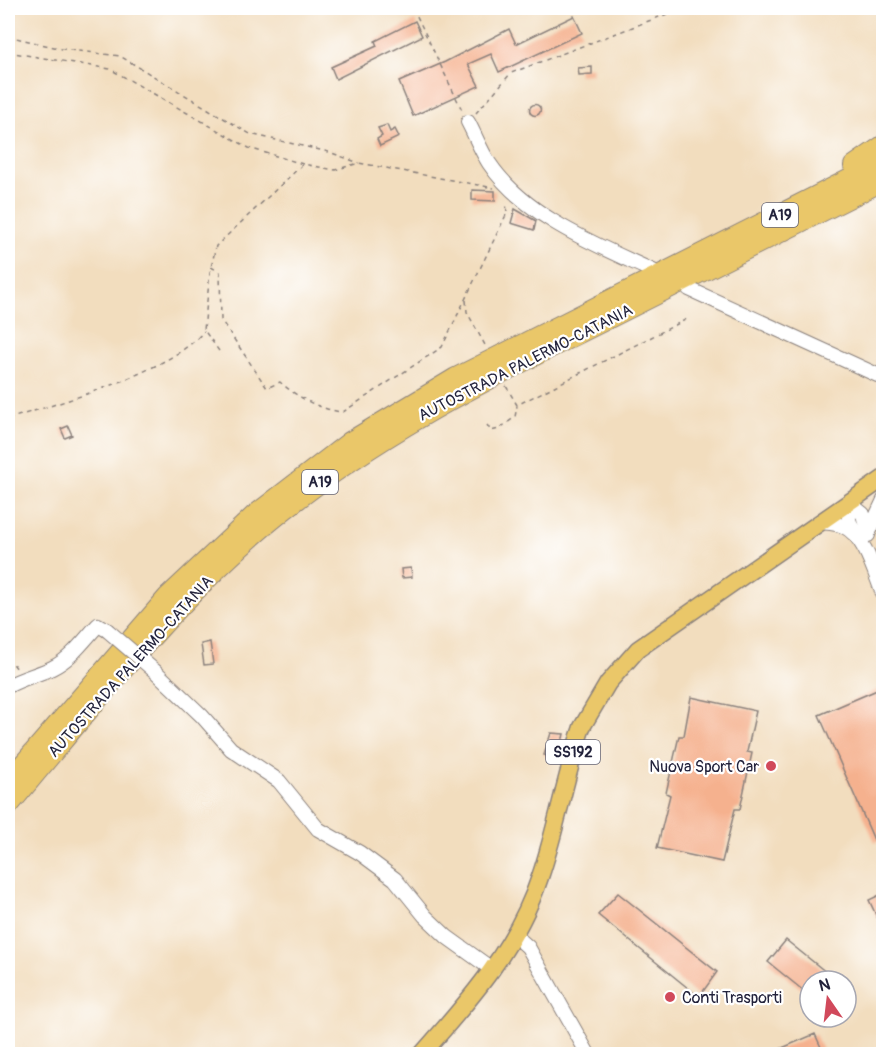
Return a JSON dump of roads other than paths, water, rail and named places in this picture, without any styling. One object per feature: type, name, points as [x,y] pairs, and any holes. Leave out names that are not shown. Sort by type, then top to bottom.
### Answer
[{"type":"highway","points":[[677,267],[737,228],[849,170],[884,145]]},
{"type":"highway","name":"AUTOSTRADA PALERMO-CATANIA","points":[[8,782],[168,597],[294,483],[350,442],[406,406],[884,162]]},
{"type":"highway","name":"AUTOSTRADA PALERMO-CATANIA","points":[[8,806],[179,608],[263,527],[332,474],[463,390],[884,180]]},
{"type":"highway","points":[[822,212],[884,192]]},
{"type":"main road","points":[[819,522],[884,478]]},
{"type":"main road","name":"SS192","points":[[422,1054],[493,970],[513,938],[540,878],[582,727],[608,683],[622,665],[646,642],[819,522]]},
{"type":"street","points":[[468,122],[489,164],[515,192],[564,229],[653,271]]},
{"type":"street","points":[[689,289],[884,378]]},
{"type":"street","points":[[868,535],[884,500]]},
{"type":"street","points":[[848,502],[849,520],[871,563],[884,596]]},
{"type":"street","points":[[848,502],[863,514],[871,563]]},
{"type":"street","points":[[819,522],[844,526],[854,533]]},
{"type":"street","points":[[8,686],[23,677],[53,668],[72,654],[98,625],[107,630],[202,716],[231,749],[279,781],[318,829],[360,853],[395,879],[425,916],[447,937],[493,970]]},
{"type":"street","points":[[513,938],[519,939],[528,947],[588,1054]]},
{"type":"place","name":"Nuova Sport Car","points":[[771,766]]},
{"type":"place","name":"Conti Trasporti","points":[[670,997]]}]
